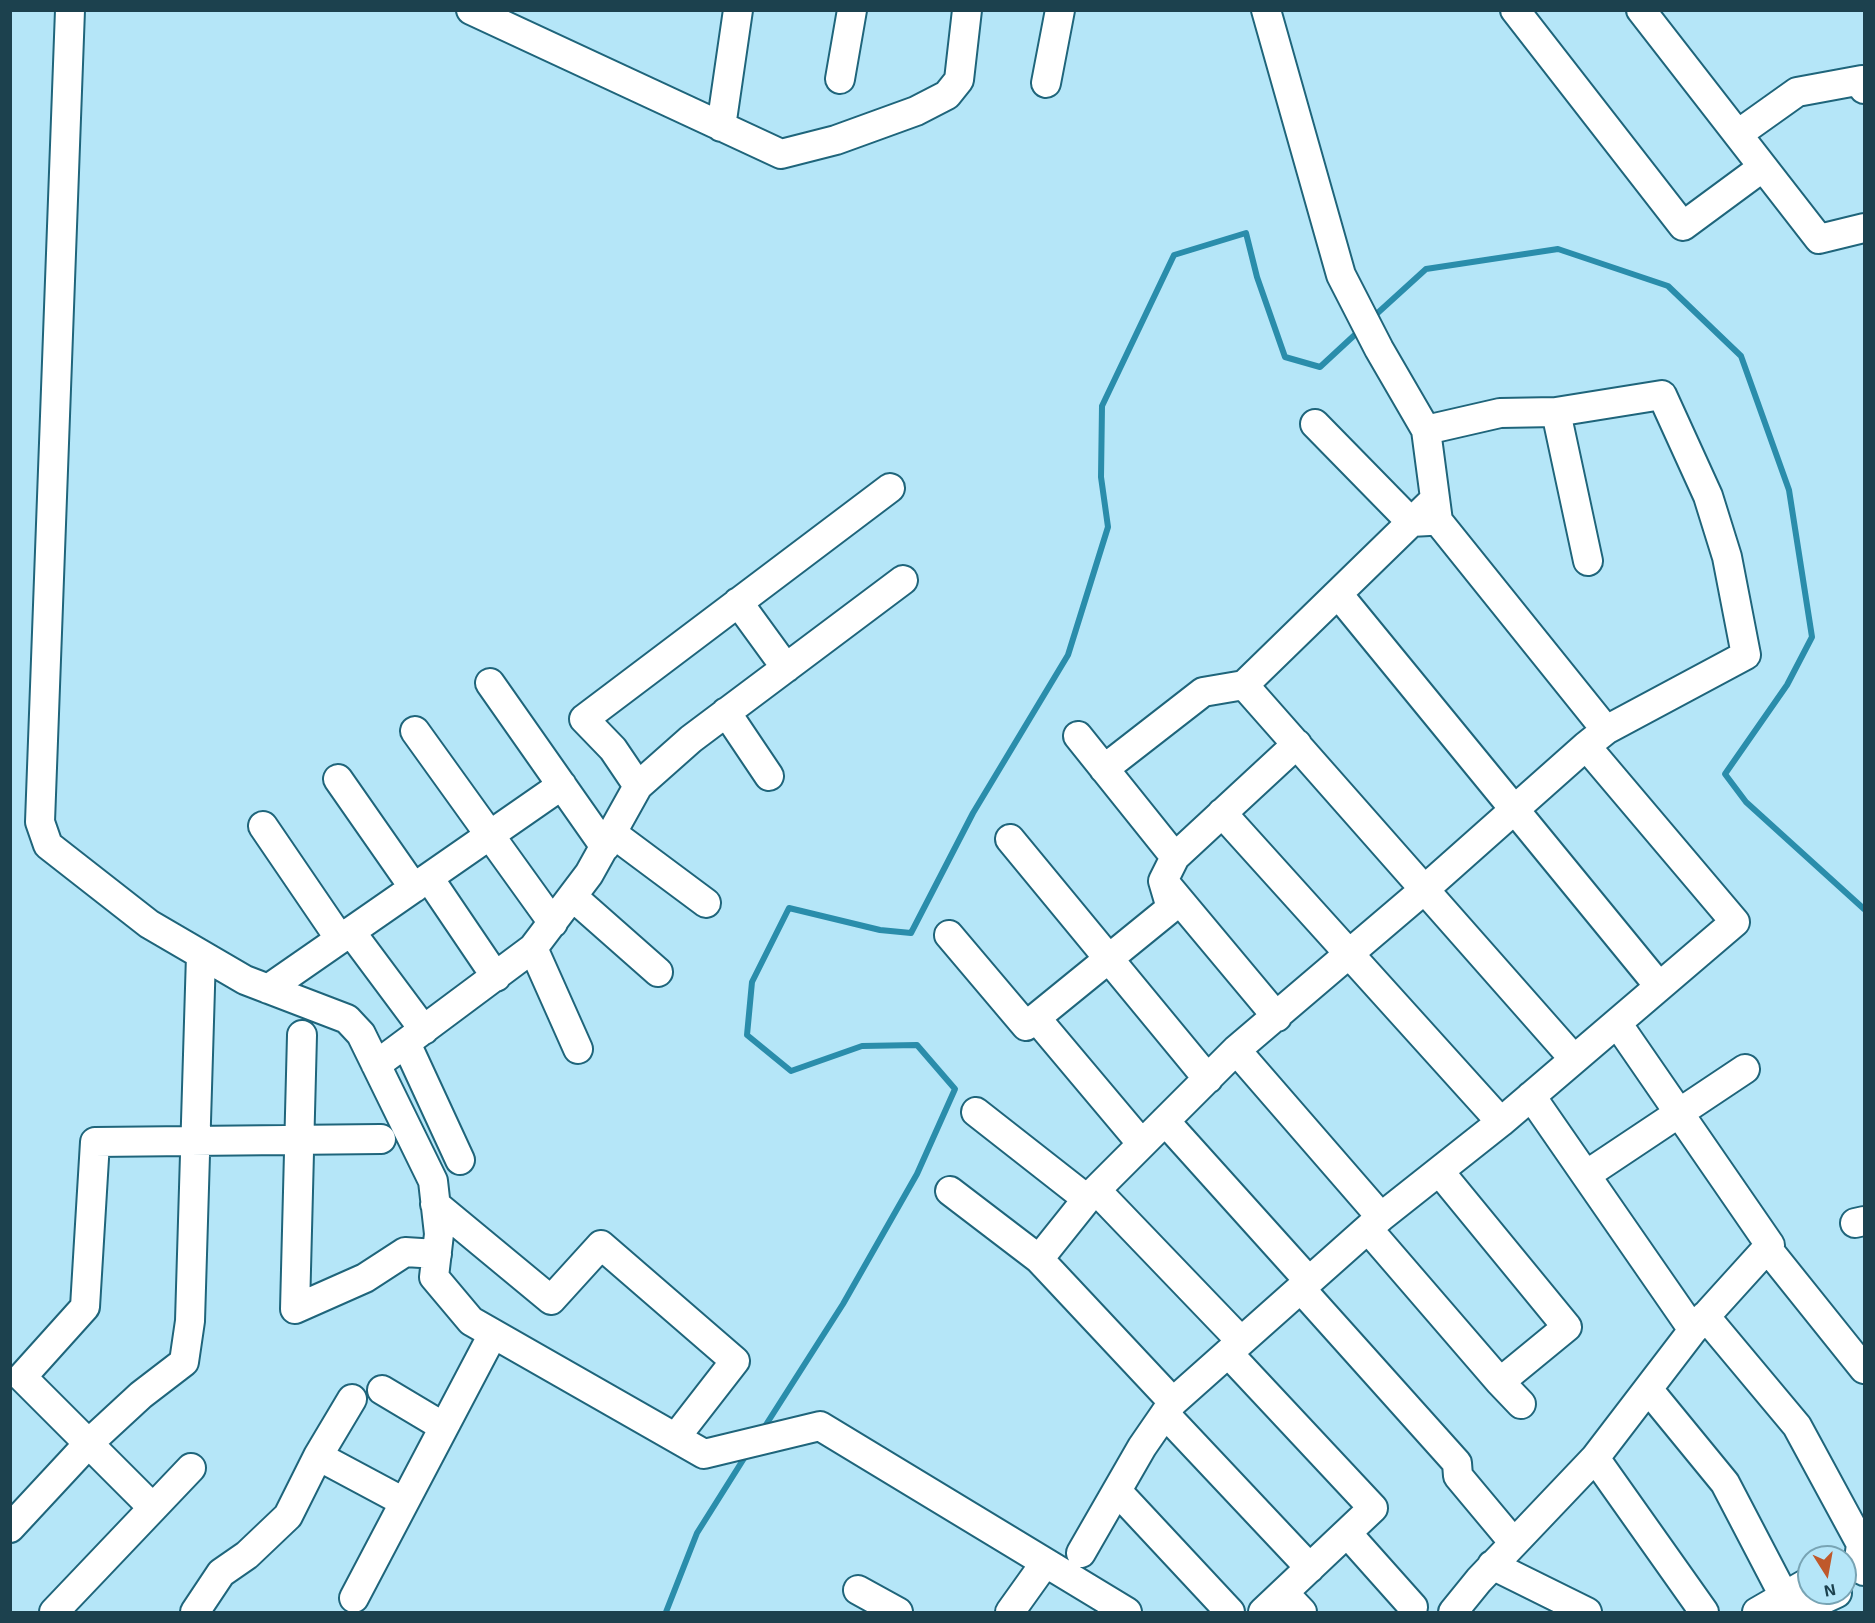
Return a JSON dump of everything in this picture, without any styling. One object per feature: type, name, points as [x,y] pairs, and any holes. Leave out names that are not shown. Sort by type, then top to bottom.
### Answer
[{"type":"street","points":[[70,10],[40,822],[48,846],[149,924],[244,980],[347,1019],[361,1034],[433,1181],[439,1234],[434,1277],[471,1321],[704,1454],[820,1426],[1127,1612]]},
{"type":"street","points":[[471,10],[781,154],[836,140],[916,111],[947,95],[959,80],[967,10]]},
{"type":"street","points":[[721,126],[738,10]]},
{"type":"street","points":[[840,79],[852,10]]},
{"type":"street","points":[[1046,83],[1060,10]]},
{"type":"street","points":[[1104,769],[1203,692],[1244,685],[1338,594],[1428,514],[1426,430],[1379,349],[1341,275],[1266,10]]},
{"type":"street","points":[[1515,10],[1683,226],[1763,167]]},
{"type":"street","points":[[1641,10],[1820,239],[1864,228]]},
{"type":"street","points":[[1738,134],[1797,92],[1862,80],[1864,90]]},
{"type":"street","points":[[1038,1259],[1091,1195],[1236,1050],[1425,890],[1596,738],[1746,655],[1727,557],[1708,496],[1662,395],[1556,412],[1500,413],[1426,430]]},
{"type":"street","points":[[1556,412],[1588,561]]},
{"type":"street","points":[[1082,1553],[1142,1447],[1169,1408],[1374,1223],[1501,1122],[1735,922],[1428,514],[1315,424]]},
{"type":"street","points":[[638,786],[613,749],[584,719],[890,488]]},
{"type":"street","points":[[376,1065],[533,948],[573,897],[609,840],[638,786],[726,712],[903,580]]},
{"type":"street","points":[[1338,594],[1659,986]]},
{"type":"street","points":[[738,602],[786,668]]},
{"type":"street","points":[[490,683],[562,785],[609,840],[706,903]]},
{"type":"street","points":[[1244,685],[1574,1059]]},
{"type":"street","points":[[726,712],[769,776]]},
{"type":"street","points":[[415,731],[553,923]]},
{"type":"street","points":[[1077,736],[1104,769],[1169,869],[1277,1017]]},
{"type":"street","points":[[949,935],[1026,1026],[1171,908],[1169,869],[1222,813],[1297,744]]},
{"type":"street","points":[[338,778],[496,976]]},
{"type":"street","points":[[268,989],[562,785]]},
{"type":"street","points":[[1222,813],[1501,1122]]},
{"type":"street","points":[[263,825],[345,935],[415,1036],[460,1160]]},
{"type":"street","points":[[1010,839],[1208,1078]]},
{"type":"street","points":[[573,897],[658,972]]},
{"type":"street","points":[[533,948],[578,1049]]},
{"type":"street","points":[[10,1528],[89,1443],[141,1395],[184,1362],[190,1321],[201,955]]},
{"type":"street","points":[[1036,1018],[1142,1144]]},
{"type":"street","points":[[1454,1612],[1492,1565],[1595,1458],[1699,1323],[1770,1245],[1617,1023]]},
{"type":"street","points":[[302,1035],[295,1309],[365,1278],[405,1252],[436,1254]]},
{"type":"street","points":[[1236,1050],[1500,1382],[1521,1404]]},
{"type":"street","points":[[1586,1175],[1745,1069]]},
{"type":"street","points":[[1531,1096],[1586,1175],[1699,1323],[1797,1426],[1861,1544],[1858,1559]]},
{"type":"street","points":[[976,1112],[1091,1195],[1235,1347],[1373,1508],[1310,1568],[1293,1603],[1263,1612]]},
{"type":"street","points":[[1165,1121],[1457,1463],[1458,1476],[1514,1543]]},
{"type":"street","points":[[153,1508],[22,1377],[85,1307],[95,1142],[381,1139]]},
{"type":"street","points":[[1439,1171],[1567,1328],[1500,1382]]},
{"type":"street","points":[[950,1191],[1038,1259],[1310,1568]]},
{"type":"street","points":[[435,1204],[551,1300],[601,1245],[735,1361],[676,1437]]},
{"type":"street","points":[[1767,1248],[1864,1369]]},
{"type":"street","points":[[354,1599],[493,1334]]},
{"type":"street","points":[[1648,1389],[1725,1483],[1790,1604],[1757,1612]]},
{"type":"street","points":[[382,1390],[444,1427]]},
{"type":"street","points":[[195,1612],[221,1573],[247,1555],[288,1516],[318,1456],[352,1399]]},
{"type":"street","points":[[318,1456],[404,1502]]},
{"type":"street","points":[[1595,1458],[1704,1612]]},
{"type":"street","points":[[54,1612],[191,1468]]},
{"type":"street","points":[[1118,1492],[1230,1612]]},
{"type":"street","points":[[1347,1533],[1413,1607]]},
{"type":"street","points":[[1010,1612],[1045,1563]]},
{"type":"street","points":[[1492,1565],[1587,1612]]},
{"type":"street","points":[[858,1590],[898,1612]]},
{"type":"waterway","points":[[762,1431],[843,1304],[917,1174],[955,1089],[917,1045],[862,1046],[791,1071],[747,1035],[752,982],[789,908],[880,930],[911,933],[973,813],[1068,655],[1108,527],[1101,477],[1102,406],[1174,255],[1246,233],[1257,277],[1285,357],[1320,367],[1360,330]]},
{"type":"waterway","points":[[1371,319],[1426,269],[1558,249],[1668,286],[1741,356],[1789,490],[1812,637],[1787,685],[1725,774],[1746,802],[1864,909]]},
{"type":"waterway","points":[[666,1612],[697,1533],[748,1452]]}]
